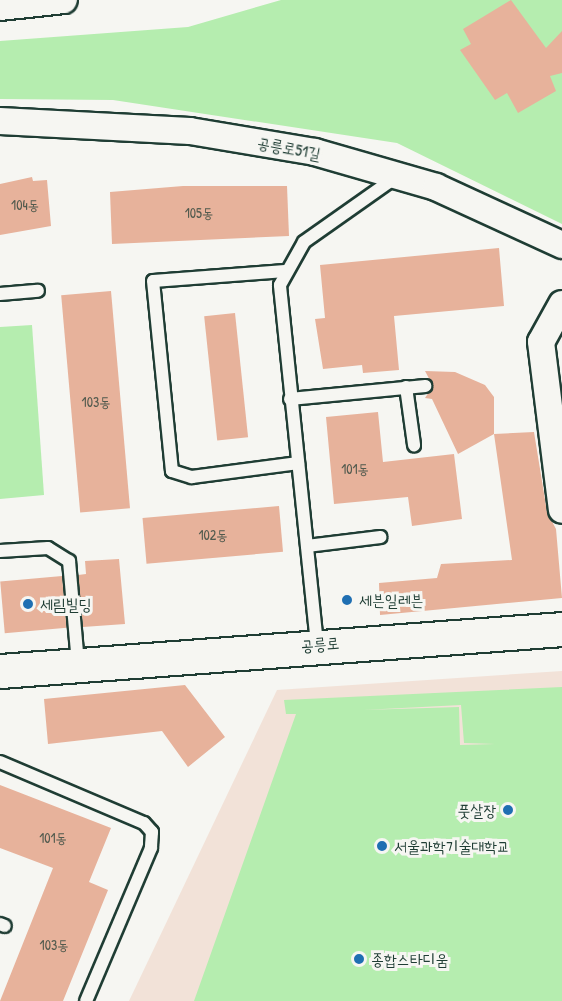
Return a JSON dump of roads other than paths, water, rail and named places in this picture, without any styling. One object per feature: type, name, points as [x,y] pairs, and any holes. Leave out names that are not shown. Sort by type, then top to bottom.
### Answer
[{"type":"street","points":[[0,7],[64,0]]},
{"type":"street","name":"공릉로51길","points":[[0,121],[190,131],[315,152],[436,187],[562,245]]},
{"type":"street","points":[[562,304],[541,342],[562,510]]},
{"type":"street","name":"공릉로","points":[[0,671],[317,644],[562,629]]},
{"type":"lane","points":[[317,644],[280,300],[285,271],[304,242],[396,177]]},
{"type":"lane","points":[[285,271],[153,281],[172,471],[192,477],[298,463]]},
{"type":"lane","points":[[0,294],[39,291]]},
{"type":"lane","points":[[290,399],[425,386]]},
{"type":"lane","points":[[406,387],[414,446]]},
{"type":"lane","points":[[307,546],[380,537]]},
{"type":"lane","points":[[0,551],[48,548],[69,561],[78,664]]},
{"type":"lane","points":[[0,762],[144,823],[152,832],[151,848],[86,1001]]},
{"type":"place","name":"세븐일레븐","points":[[347,600]]},
{"type":"place","name":"세림빌딩","points":[[28,604]]},
{"type":"place","name":"풋살장","points":[[508,810]]},
{"type":"place","name":"서울과학기술대학교","points":[[382,846]]},
{"type":"place","name":"종합스타디움","points":[[359,959]]}]
